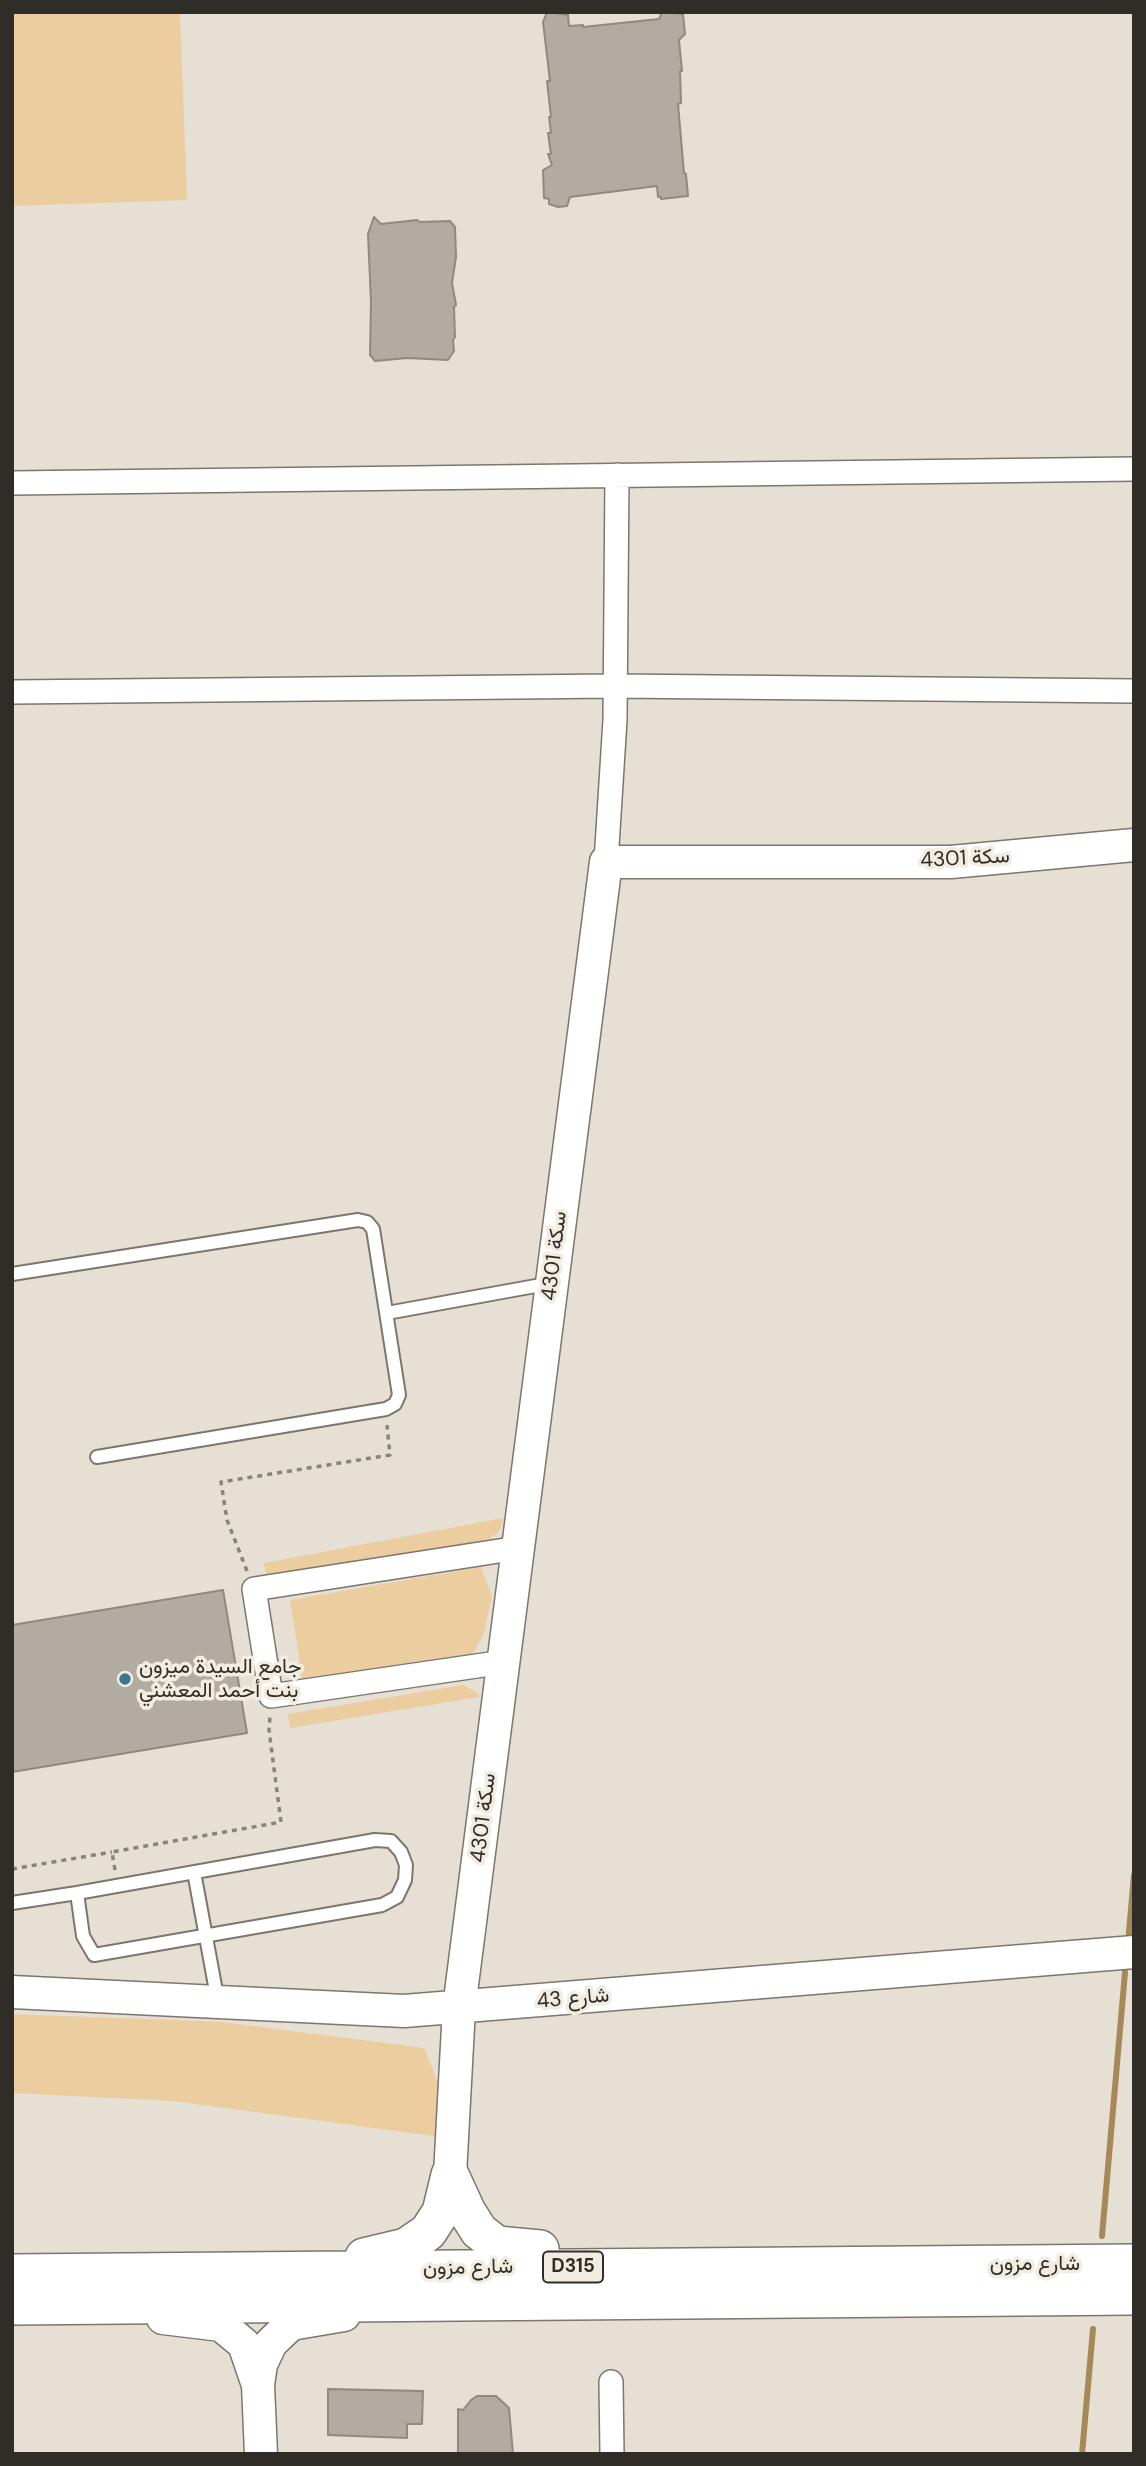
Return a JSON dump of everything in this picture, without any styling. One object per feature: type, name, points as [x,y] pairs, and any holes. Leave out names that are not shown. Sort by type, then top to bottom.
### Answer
[{"type":"main road","points":[[450,2175],[479,2231],[497,2245],[730,2266]]},
{"type":"main road","points":[[304,2271],[406,2247],[428,2232],[441,2212],[450,2175]]},
{"type":"main road","name":"شارع مزون","points":[[12,2273],[1134,2263]]},
{"type":"main road","name":"شارع مزون","points":[[12,2306],[1134,2296]]},
{"type":"street","points":[[12,483],[1134,469]]},
{"type":"street","points":[[606,862],[615,686],[617,475]]},
{"type":"street","points":[[12,692],[615,686],[1134,691]]},
{"type":"street","name":"سكة 4301","points":[[450,2175],[459,2008],[606,862],[951,862],[1134,845]]},
{"type":"street","points":[[504,1662],[271,1696],[254,1589],[518,1548]]},
{"type":"street","name":"شارع 43","points":[[12,1992],[404,2011],[1134,1952]]},
{"type":"street","points":[[261,2454],[258,2385],[261,2364],[271,2343],[291,2324],[419,2301]]},
{"type":"street","points":[[51,2305],[221,2325],[244,2344],[258,2385]]},
{"type":"street","points":[[611,2382],[612,2454]]},
{"type":"lane","points":[[12,1274],[358,1220],[367,1222],[373,1229],[399,1395],[395,1404],[386,1409],[97,1457]]},
{"type":"lane","points":[[387,1313],[552,1283]]},
{"type":"lane","points":[[12,1903],[375,1840],[391,1841],[401,1852],[406,1866],[405,1880],[397,1897],[382,1905],[94,1955],[83,1936],[77,1893]]},
{"type":"lane","points":[[194,1871],[218,2002]]},
{"type":"path","points":[[254,1589],[227,1520],[221,1482],[390,1455],[386,1409]]},
{"type":"path","points":[[12,1868],[281,1822],[269,1730],[271,1696]]},
{"type":"path","points":[[113,1852],[117,1886]]},
{"type":"shaded area","points":[[12,12],[180,12],[187,200],[12,206]]},
{"type":"shaded area","points":[[503,1518],[497,1534],[489,1539],[267,1580],[264,1563]]},
{"type":"shaded area","points":[[481,1567],[492,1596],[484,1633],[472,1656],[303,1683],[290,1600]]},
{"type":"shaded area","points":[[463,1685],[479,1694],[479,1697],[290,1728],[288,1714]]},
{"type":"shaded area","points":[[12,2014],[222,2022],[424,2048],[442,2093],[441,2137],[173,2101],[12,2093]]},
{"type":"building","points":[[547,12],[568,15],[569,26],[583,27],[659,19],[662,12],[683,14],[685,34],[679,40],[682,71],[681,103],[678,104],[688,196],[661,199],[658,197],[657,186],[570,197],[567,206],[558,207],[549,204],[549,199],[544,198],[543,170],[552,165],[548,154],[551,154],[548,133],[551,133],[551,117],[547,81],[550,81],[543,22]]},
{"type":"building","points":[[374,217],[381,224],[417,220],[450,221],[455,227],[456,257],[452,283],[456,305],[455,337],[454,351],[448,360],[407,358],[375,361],[370,355],[368,234]]},
{"type":"building","name":"جامع السيدة ميزون بنت أحمد المعشني","points":[[223,1590],[247,1733],[12,1772],[12,1625]]},
{"type":"building","points":[[328,2389],[423,2391],[422,2424],[407,2424],[407,2438],[328,2435]]},
{"type":"building","points":[[477,2396],[496,2396],[509,2408],[513,2454],[458,2454],[458,2409],[463,2410]]},
{"type":"waterway","points":[[1128,1943],[1134,1875]]},
{"type":"waterway","points":[[1102,2236],[1126,1961]]},
{"type":"waterway","points":[[1082,2454],[1093,2329]]},
{"type":"place","name":"جامع السيدة ميزون بنت أحمد المعشني","points":[[125,1679]]}]
